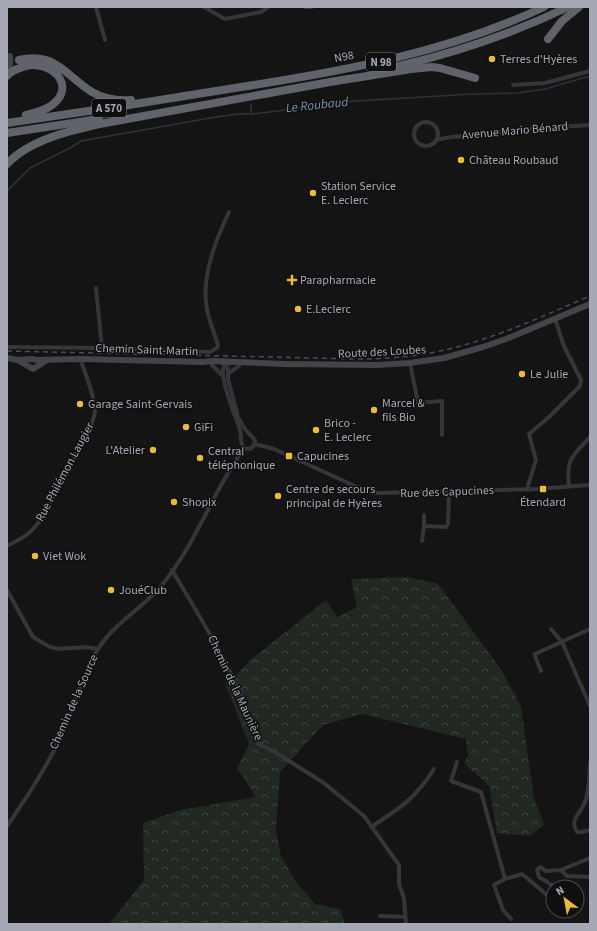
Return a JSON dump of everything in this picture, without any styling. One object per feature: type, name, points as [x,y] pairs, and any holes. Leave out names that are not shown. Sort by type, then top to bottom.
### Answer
[{"type":"highway","name":"N98","points":[[212,92],[312,76],[378,63],[425,51],[456,42],[544,7]]},
{"type":"highway","name":"N 98","points":[[330,82],[426,60],[459,50],[508,33],[568,7]]},
{"type":"highway","points":[[548,39],[562,21],[580,7]]},
{"type":"highway","points":[[19,60],[34,57],[58,64],[94,93],[108,99],[129,100],[212,92]]},
{"type":"highway","points":[[7,119],[32,114],[46,109],[55,102],[62,88],[57,74],[48,68],[27,63],[14,66],[8,62]]},
{"type":"highway","points":[[7,76],[14,70],[35,64]]},
{"type":"highway","points":[[7,164],[14,156],[32,145],[105,122],[411,69],[432,67],[475,78]]},
{"type":"highway","name":"A 570","points":[[7,123],[212,92]]},
{"type":"highway","points":[[7,133],[257,95]]},
{"type":"main road","points":[[8,62],[19,60]]},
{"type":"main road","name":"Route des Loubes","points":[[202,362],[212,365],[232,362],[356,365],[410,363],[444,358],[484,347],[590,304]]},
{"type":"main road","name":"Route des Loubes","points":[[7,358],[33,363],[49,359],[80,359],[202,362],[223,363],[239,366],[285,364]]},
{"type":"street","points":[[96,7],[105,40]]},
{"type":"street","points":[[204,7],[225,19],[261,12],[268,7]]},
{"type":"street","points":[[305,7],[312,7]]},
{"type":"street","points":[[513,85],[545,83],[590,71]]},
{"type":"street","points":[[428,122],[435,125],[437,128],[438,134],[436,140],[428,146],[422,145],[416,140],[414,134],[416,127],[421,123],[428,122]]},
{"type":"street","name":"Avenue Mario Bénard","points":[[436,140],[451,137],[522,130],[590,126]]},
{"type":"street","name":"Avenue Mario Bénard","points":[[437,128],[444,135],[451,137]]},
{"type":"street","name":"Chemin Saint-Martin","points":[[7,347],[102,348],[210,352],[215,350],[218,345],[207,312],[206,286],[211,256],[229,212]]},
{"type":"street","points":[[96,288],[102,348]]},
{"type":"street","points":[[528,490],[536,460],[529,434],[580,386],[581,380],[568,353],[555,319]]},
{"type":"street","name":"Rue Philémon Laugier","points":[[7,546],[25,537],[35,528],[87,435],[95,411],[80,359]]},
{"type":"street","points":[[223,363],[229,373],[228,379],[238,417],[245,429],[254,438],[255,444],[250,449],[244,448],[241,444],[240,431],[223,376],[223,363]]},
{"type":"street","points":[[410,363],[418,403],[442,401],[442,435]]},
{"type":"street","points":[[212,365],[223,376]]},
{"type":"street","points":[[229,373],[239,366]]},
{"type":"street","points":[[241,440],[245,435],[251,435]]},
{"type":"street","points":[[569,486],[568,464],[571,458],[590,437]]},
{"type":"street","name":"Rue des Capucines","points":[[255,444],[274,449],[368,492],[528,490],[590,483]]},
{"type":"street","name":"Chemin de la Source","points":[[7,826],[24,802],[61,736],[98,649],[117,626],[152,596],[182,557],[244,448]]},
{"type":"street","points":[[424,526],[446,526],[448,524],[449,492]]},
{"type":"street","points":[[422,541],[424,515]]},
{"type":"street","name":"Chemin de la Maunière","points":[[172,570],[208,629],[230,672],[254,728],[258,744],[273,751],[324,782],[364,816],[400,865],[399,884],[404,898],[406,924]]},
{"type":"street","points":[[7,590],[33,637],[50,647],[59,649],[85,647],[98,649]]},
{"type":"street","points":[[551,629],[562,642],[590,706]]},
{"type":"street","points":[[542,671],[535,654],[590,630]]},
{"type":"street","points":[[457,762],[452,781],[481,792],[505,879]]},
{"type":"street","points":[[590,763],[587,793],[584,804],[574,820],[574,827],[577,832],[590,830]]},
{"type":"street","points":[[372,827],[411,799],[424,785],[434,769]]},
{"type":"street","points":[[545,881],[539,877],[537,870],[540,867],[546,871],[562,870],[590,858]]},
{"type":"street","points":[[562,870],[567,876],[590,877]]},
{"type":"street","points":[[511,919],[503,910],[494,885],[505,879],[522,874],[545,893]]},
{"type":"street","points":[[380,916],[405,918]]},
{"type":"green space","points":[[408,577],[438,584],[501,669],[521,706],[534,798],[544,825],[529,836],[497,833],[489,786],[464,763],[468,756],[466,739],[362,714],[323,725],[280,772],[276,831],[281,856],[296,882],[315,904],[340,909],[345,924],[109,924],[144,880],[143,823],[180,810],[256,797],[237,768],[249,744],[225,683],[235,676],[249,661],[326,600],[337,617],[357,607],[351,579]]},
{"type":"waterway","name":"Le Roubaud","points":[[7,191],[30,168],[81,141],[216,117],[278,111],[340,102],[473,94],[518,93],[545,89],[590,76]]},
{"type":"waterway","points":[[251,104],[251,114]]},
{"type":"railway","points":[[7,351],[357,359],[405,356],[441,351],[471,343],[523,325],[590,296]]},
{"type":"place","name":"Terres d'Hyères","points":[[492,59]]},
{"type":"place","name":"Château Roubaud","points":[[461,160]]},
{"type":"place","name":"Station Service E. Leclerc","points":[[313,193]]},
{"type":"place","name":"Parapharmacie","points":[[292,280]]},
{"type":"place","name":"E.Leclerc","points":[[298,309]]},
{"type":"place","name":"Le Julie","points":[[522,374]]},
{"type":"place","name":"Garage Saint-Gervais","points":[[80,404]]},
{"type":"place","name":"Marcel & fils Bio","points":[[374,410]]},
{"type":"place","name":"GiFi","points":[[186,427]]},
{"type":"place","name":"Brico - E. Leclerc","points":[[316,430]]},
{"type":"place","name":"L'Atelier","points":[[153,450]]},
{"type":"place","name":"Capucines","points":[[289,456]]},
{"type":"place","name":"Central téléphonique","points":[[200,458]]},
{"type":"place","name":"Étendard","points":[[543,489]]},
{"type":"place","name":"Centre de secours principal de Hyères","points":[[278,496]]},
{"type":"place","name":"Shopix","points":[[174,502]]},
{"type":"place","name":"Viet Wok","points":[[35,556]]},
{"type":"place","name":"JouéClub","points":[[111,590]]}]
